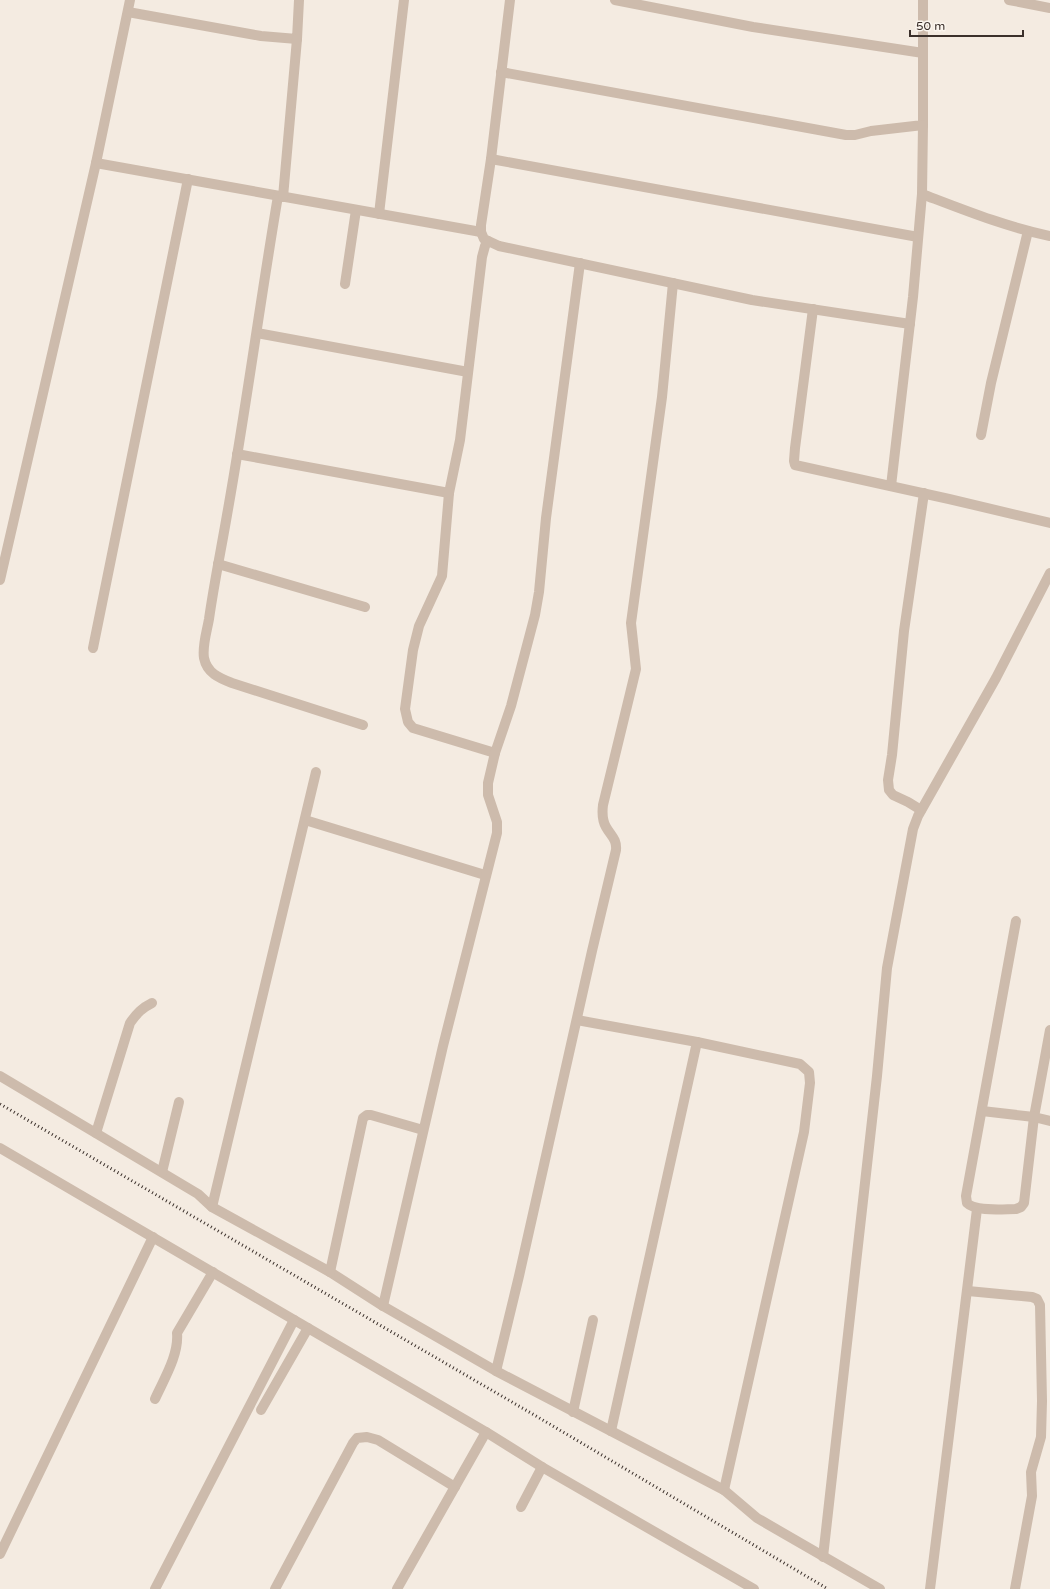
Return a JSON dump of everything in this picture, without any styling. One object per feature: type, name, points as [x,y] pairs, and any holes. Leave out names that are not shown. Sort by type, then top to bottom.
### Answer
[{"type":"street","points":[[0,580],[96,163],[130,0]]},
{"type":"street","points":[[299,0],[297,39],[281,196],[256,332],[204,648],[204,658],[206,665],[211,672],[216,676],[232,683],[363,725]]},
{"type":"street","points":[[378,214],[404,0]]},
{"type":"street","points":[[510,0],[500,72],[491,159],[481,224],[481,232],[484,239],[499,246],[752,300],[910,324]]},
{"type":"street","points":[[615,0],[753,27],[923,53]]},
{"type":"street","points":[[892,486],[910,324],[922,194],[924,0]]},
{"type":"street","points":[[1009,0],[1032,2],[1050,8]]},
{"type":"street","points":[[128,12],[261,36],[297,39]]},
{"type":"street","points":[[500,72],[846,135],[923,125]]},
{"type":"street","points":[[491,159],[918,237]]},
{"type":"street","points":[[96,163],[481,232]]},
{"type":"street","points":[[93,648],[188,179]]},
{"type":"street","points":[[922,194],[974,214],[1028,231],[1050,236]]},
{"type":"street","points":[[345,284],[356,210]]},
{"type":"street","points":[[981,435],[991,383],[1028,231]]},
{"type":"street","points":[[488,241],[484,246],[482,257],[460,440],[449,493],[442,576],[419,626],[412,658],[406,704],[406,717],[413,728],[495,753]]},
{"type":"street","points":[[383,1306],[423,1130],[485,875],[497,833],[497,822],[488,795],[488,783],[495,753],[511,706],[535,615],[539,592],[546,518],[580,263]]},
{"type":"street","points":[[496,1371],[616,850],[615,838],[606,828],[603,821],[603,805],[636,668],[631,623],[662,397],[673,283]]},
{"type":"street","points":[[813,309],[795,448],[795,466],[924,493],[1050,523]]},
{"type":"street","points":[[256,332],[468,372]]},
{"type":"street","points":[[237,454],[449,493]]},
{"type":"street","points":[[921,810],[908,802],[893,796],[888,790],[888,780],[892,755],[904,631],[924,493]]},
{"type":"street","points":[[218,564],[365,607]]},
{"type":"street","points":[[823,1556],[877,1076],[887,968],[912,833],[921,810],[996,678],[1050,573]]},
{"type":"street","points":[[212,1207],[316,772]]},
{"type":"street","points":[[305,820],[485,875]]},
{"type":"street","points":[[1016,922],[966,1196],[967,1203],[970,1207],[977,1209],[1016,1209],[1021,1207],[1024,1203],[1034,1117],[1050,1030]]},
{"type":"street","points":[[96,1133],[130,1023],[142,1008],[152,1003]]},
{"type":"street","points":[[577,1020],[697,1042],[800,1064],[807,1069],[810,1077],[809,1099],[804,1132],[724,1490]]},
{"type":"street","points":[[611,1431],[697,1042]]},
{"type":"street","points":[[0,1076],[198,1194],[212,1207],[330,1272],[383,1306],[496,1371],[724,1490],[757,1518],[880,1589]]},
{"type":"street","points":[[162,1172],[179,1102]]},
{"type":"street","points":[[982,1111],[1034,1117],[1050,1121]]},
{"type":"street","points":[[330,1272],[364,1118],[367,1115],[371,1115],[423,1130]]},
{"type":"street","points":[[0,1148],[486,1432],[542,1468],[754,1589]]},
{"type":"street","points":[[930,1589],[977,1209]]},
{"type":"street","points":[[0,1554],[153,1237]]},
{"type":"street","points":[[155,1399],[176,1351],[178,1342],[177,1333],[213,1272]]},
{"type":"street","points":[[968,1291],[1032,1297],[1037,1299],[1040,1305],[1042,1401],[1041,1437],[1031,1472],[1032,1496],[1016,1589]]},
{"type":"street","points":[[156,1589],[294,1320]]},
{"type":"street","points":[[573,1412],[594,1320]]},
{"type":"street","points":[[261,1410],[308,1328]]},
{"type":"street","points":[[397,1589],[486,1432]]},
{"type":"street","points":[[275,1589],[357,1438],[367,1437],[378,1440],[455,1487]]},
{"type":"street","points":[[522,1507],[542,1468]]},
{"type":"railway","points":[[0,1104],[536,1416],[828,1589]]}]
